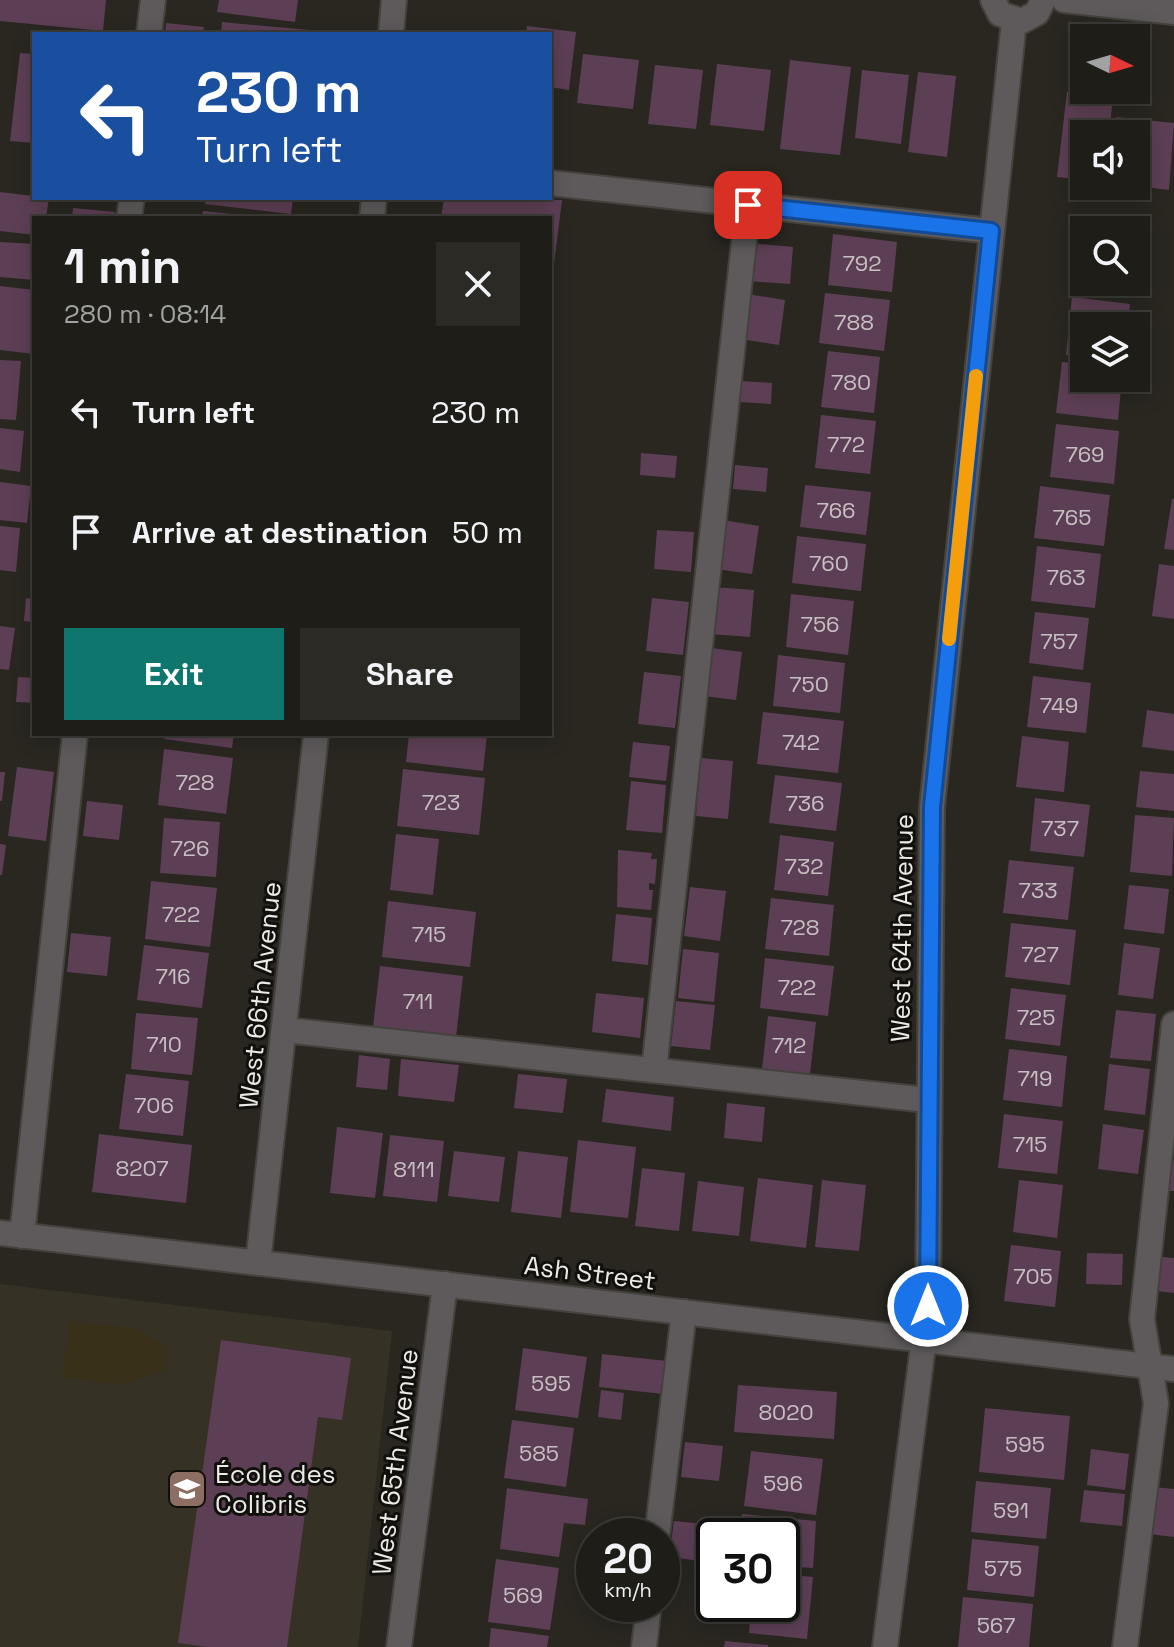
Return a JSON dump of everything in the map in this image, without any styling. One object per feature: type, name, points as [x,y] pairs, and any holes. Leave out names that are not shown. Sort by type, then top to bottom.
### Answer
[{"type":"street","points":[[149,32],[153,0]]},
{"type":"street","points":[[391,32],[394,0]]},
{"type":"street","points":[[993,0],[1000,14],[1014,21],[1037,13],[1043,0]]},
{"type":"street","points":[[1064,0],[1174,12]]},
{"type":"street","name":"West 64th Avenue","points":[[885,1647],[928,1306],[927,1100],[932,807],[1014,21]]},
{"type":"street","points":[[552,183],[991,231]]},
{"type":"street","points":[[654,1070],[748,205]]},
{"type":"street","points":[[11,1234],[75,736]]},
{"type":"street","name":"West 66th Avenue","points":[[258,1263],[316,736]]},
{"type":"street","points":[[1125,1647],[1162,1368],[1142,1319],[1174,1024]]},
{"type":"street","points":[[285,1030],[927,1100]]},
{"type":"street","name":"Ash Street","points":[[11,1234],[1162,1368]]},
{"type":"street","name":"West 65th Avenue","points":[[399,1647],[445,1284]]},
{"type":"street","points":[[659,1518],[684,1312]]},
{"type":"street","points":[[644,1647],[647,1622]]},
{"type":"shaded area","name":"École des Colibris","points":[[0,1284],[392,1331],[358,1647],[0,1647]]},
{"type":"shaded area","points":[[70,1321],[139,1329],[168,1348],[165,1370],[121,1385],[62,1377]]},
{"type":"building","points":[[0,0],[106,0],[103,31],[0,21]]},
{"type":"building","points":[[219,0],[298,0],[295,22],[217,12]]},
{"type":"building","points":[[222,22],[309,30],[308,32],[221,32]]},
{"type":"building","points":[[166,23],[204,27],[203,32],[165,32]]},
{"type":"building","points":[[527,26],[576,32],[569,90],[552,87],[552,32],[526,32]]},
{"type":"building","points":[[20,53],[32,54],[32,143],[10,141]]},
{"type":"building","points":[[583,54],[639,60],[633,109],[577,103]]},
{"type":"building","points":[[790,60],[851,67],[840,155],[780,149]]},
{"type":"building","points":[[717,64],[771,70],[764,131],[710,125]]},
{"type":"building","points":[[655,65],[703,70],[696,129],[648,124]]},
{"type":"building","points":[[862,70],[909,75],[901,144],[855,138]]},
{"type":"building","points":[[918,72],[956,76],[947,157],[908,152]]},
{"type":"building","points":[[1067,92],[1070,92],[1070,104],[1112,104],[1111,120],[1070,120],[1070,178],[1057,177]]},
{"type":"building","points":[[1116,117],[1145,120],[1116,120]]},
{"type":"building","points":[[1150,121],[1174,123],[1169,190],[1150,188]]},
{"type":"building","points":[[0,192],[32,196],[32,200],[49,200],[46,216],[32,216],[32,235],[0,231]]},
{"type":"building","points":[[206,200],[293,200],[291,214],[205,204]]},
{"type":"building","points":[[444,200],[562,200],[553,272],[552,216],[441,216]]},
{"type":"building","points":[[73,208],[115,212],[114,216],[72,216]]},
{"type":"building","points":[[203,211],[253,216],[202,216]]},
{"type":"building","points":[[833,234],[897,242],[892,292],[828,285]]},
{"type":"building","points":[[0,242],[32,244],[32,280],[0,277]]},
{"type":"building","points":[[750,243],[793,247],[790,284],[747,281]]},
{"type":"building","points":[[0,286],[32,290],[32,354],[0,350]]},
{"type":"building","points":[[825,293],[890,300],[884,351],[819,343]]},
{"type":"building","points":[[747,294],[785,300],[779,345],[741,339]]},
{"type":"building","points":[[1072,297],[1130,304],[1129,312],[1070,312]]},
{"type":"building","points":[[1070,316],[1070,355],[1066,355]]},
{"type":"building","points":[[828,351],[880,357],[874,413],[821,407]]},
{"type":"building","points":[[0,360],[21,361],[16,420],[0,419]]},
{"type":"building","points":[[1062,362],[1070,363],[1070,392],[1121,392],[1118,420],[1056,413]]},
{"type":"building","points":[[741,381],[772,383],[771,404],[739,402]]},
{"type":"building","points":[[821,415],[876,421],[870,474],[815,468]]},
{"type":"building","points":[[1056,424],[1119,431],[1114,484],[1050,477]]},
{"type":"building","points":[[0,428],[24,431],[20,472],[0,469]]},
{"type":"building","points":[[641,453],[677,456],[675,478],[640,475]]},
{"type":"building","points":[[735,465],[768,468],[766,492],[733,489]]},
{"type":"building","points":[[0,482],[31,486],[27,523],[0,520]]},
{"type":"building","points":[[805,485],[871,492],[866,535],[800,527]]},
{"type":"building","points":[[1040,486],[1110,495],[1104,546],[1034,538]]},
{"type":"building","points":[[1174,499],[1174,550],[1164,549]]},
{"type":"building","points":[[723,520],[759,526],[752,574],[716,569]]},
{"type":"building","points":[[0,526],[20,528],[16,572],[0,570]]},
{"type":"building","points":[[657,530],[694,532],[691,572],[654,569]]},
{"type":"building","points":[[797,536],[866,544],[861,591],[792,583]]},
{"type":"building","points":[[1037,546],[1101,554],[1095,608],[1031,601]]},
{"type":"building","points":[[1159,564],[1174,566],[1174,619],[1152,616]]},
{"type":"building","points":[[713,587],[754,590],[750,637],[709,634]]},
{"type":"building","points":[[791,594],[854,601],[848,655],[786,647]]},
{"type":"building","points":[[26,598],[32,599],[32,622],[24,621]]},
{"type":"building","points":[[652,598],[689,602],[683,655],[646,651]]},
{"type":"building","points":[[1035,612],[1089,618],[1083,670],[1029,663]]},
{"type":"building","points":[[0,626],[15,628],[9,670],[0,669]]},
{"type":"building","points":[[703,647],[742,652],[736,700],[696,695]]},
{"type":"building","points":[[778,655],[845,663],[840,713],[773,706]]},
{"type":"building","points":[[644,672],[681,676],[675,728],[638,724]]},
{"type":"building","points":[[1033,676],[1091,683],[1086,733],[1027,727]]},
{"type":"building","points":[[18,677],[32,678],[32,703],[16,702]]},
{"type":"building","points":[[1147,710],[1174,714],[1174,751],[1142,747]]},
{"type":"building","points":[[763,712],[844,721],[838,773],[757,764]]},
{"type":"building","points":[[165,736],[234,736],[232,748],[164,739]]},
{"type":"building","points":[[409,736],[487,736],[483,771],[406,762]]},
{"type":"building","points":[[1022,736],[1069,742],[1064,792],[1016,787]]},
{"type":"building","points":[[633,742],[670,746],[666,781],[629,777]]},
{"type":"building","points":[[164,749],[233,758],[226,814],[158,805]]},
{"type":"building","points":[[701,758],[733,761],[728,819],[696,816]]},
{"type":"building","points":[[17,767],[54,772],[46,841],[8,836]]},
{"type":"building","points":[[403,769],[485,778],[479,835],[397,826]]},
{"type":"building","points":[[1140,771],[1174,774],[1174,811],[1136,807]]},
{"type":"building","points":[[0,772],[5,772],[2,801],[0,801]]},
{"type":"building","points":[[775,775],[842,783],[836,831],[769,823]]},
{"type":"building","points":[[631,781],[666,785],[662,833],[626,830]]},
{"type":"building","points":[[1035,798],[1090,805],[1084,857],[1030,851]]},
{"type":"building","points":[[87,801],[123,805],[119,840],[83,836]]},
{"type":"building","points":[[1135,815],[1174,818],[1172,876],[1130,872]]},
{"type":"building","points":[[164,818],[220,822],[216,877],[160,873]]},
{"type":"building","points":[[396,834],[439,839],[433,895],[390,890]]},
{"type":"building","points":[[780,835],[834,842],[828,896],[774,890]]},
{"type":"building","points":[[0,844],[6,845],[2,875],[0,875]]},
{"type":"building","points":[[618,850],[652,853],[651,859],[657,859],[655,884],[649,883],[649,890],[653,890],[651,910],[617,907]]},
{"type":"building","points":[[1009,860],[1074,867],[1068,920],[1003,913]]},
{"type":"building","points":[[151,881],[217,888],[210,947],[145,939]]},
{"type":"building","points":[[1129,885],[1169,889],[1164,934],[1124,929]]},
{"type":"building","points":[[690,887],[726,891],[720,941],[684,936]]},
{"type":"building","points":[[771,898],[834,905],[829,956],[765,949]]},
{"type":"building","points":[[388,901],[476,912],[470,967],[382,957]]},
{"type":"building","points":[[616,914],[652,918],[648,965],[612,961]]},
{"type":"building","points":[[1011,923],[1076,930],[1070,985],[1005,977]]},
{"type":"building","points":[[71,933],[111,937],[107,976],[67,972]]},
{"type":"building","points":[[1124,943],[1160,948],[1153,999],[1118,995]]},
{"type":"building","points":[[144,945],[209,953],[202,1008],[137,1000]]},
{"type":"building","points":[[683,949],[719,953],[714,1002],[678,998]]},
{"type":"building","points":[[765,958],[834,966],[828,1016],[760,1008]]},
{"type":"building","points":[[380,966],[463,976],[456,1037],[373,1027]]},
{"type":"building","points":[[1011,988],[1066,995],[1060,1046],[1005,1039]]},
{"type":"building","points":[[596,993],[644,998],[640,1038],[592,1032]]},
{"type":"building","points":[[676,1001],[715,1005],[710,1050],[671,1046]]},
{"type":"building","points":[[1116,1010],[1156,1014],[1151,1061],[1110,1058]]},
{"type":"building","points":[[136,1013],[198,1018],[192,1075],[131,1069]]},
{"type":"building","points":[[768,1016],[816,1022],[810,1074],[762,1069]]},
{"type":"building","points":[[1009,1049],[1067,1056],[1062,1107],[1003,1100]]},
{"type":"building","points":[[359,1055],[390,1059],[387,1090],[356,1087]]},
{"type":"building","points":[[401,1059],[459,1065],[454,1102],[398,1096]]},
{"type":"building","points":[[1109,1064],[1150,1069],[1145,1115],[1104,1110]]},
{"type":"building","points":[[126,1074],[189,1081],[183,1136],[119,1129]]},
{"type":"building","points":[[518,1074],[567,1079],[563,1113],[514,1108]]},
{"type":"building","points":[[606,1089],[674,1097],[671,1131],[602,1122]]},
{"type":"building","points":[[727,1103],[765,1107],[762,1142],[724,1138]]},
{"type":"building","points":[[1004,1114],[1063,1121],[1057,1174],[998,1168]]},
{"type":"building","points":[[1103,1124],[1144,1130],[1138,1174],[1098,1169]]},
{"type":"building","points":[[337,1127],[383,1133],[375,1198],[330,1193]]},
{"type":"building","points":[[99,1134],[192,1145],[186,1203],[92,1192]]},
{"type":"building","points":[[390,1135],[444,1141],[437,1202],[383,1196]]},
{"type":"building","points":[[578,1140],[636,1147],[628,1218],[570,1212]]},
{"type":"building","points":[[454,1151],[505,1157],[499,1202],[448,1196]]},
{"type":"building","points":[[518,1151],[568,1157],[561,1218],[511,1212]]},
{"type":"building","points":[[1172,1159],[1174,1191],[1169,1191]]},
{"type":"building","points":[[642,1168],[685,1173],[679,1231],[635,1226]]},
{"type":"building","points":[[758,1178],[813,1185],[806,1248],[750,1241]]},
{"type":"building","points":[[822,1180],[866,1185],[859,1251],[815,1247]]},
{"type":"building","points":[[1019,1180],[1063,1185],[1057,1238],[1013,1232]]},
{"type":"building","points":[[698,1181],[744,1187],[739,1236],[692,1231]]},
{"type":"building","points":[[1011,1245],[1061,1251],[1055,1307],[1004,1301]]},
{"type":"building","points":[[1087,1253],[1123,1254],[1122,1285],[1086,1284]]},
{"type":"building","points":[[1162,1257],[1174,1258],[1174,1293],[1157,1291]]},
{"type":"building","points":[[221,1340],[351,1358],[342,1420],[318,1417],[287,1647],[208,1647],[178,1643]]},
{"type":"building","points":[[523,1348],[587,1357],[578,1418],[515,1410]]},
{"type":"building","points":[[602,1354],[667,1361],[663,1394],[599,1387]]},
{"type":"building","points":[[738,1385],[837,1392],[834,1439],[734,1432]]},
{"type":"building","points":[[601,1390],[624,1393],[621,1420],[598,1417]]},
{"type":"building","points":[[985,1408],[1070,1416],[1064,1480],[979,1472]]},
{"type":"building","points":[[512,1420],[574,1428],[566,1487],[504,1478]]},
{"type":"building","points":[[685,1442],[723,1446],[719,1481],[681,1477]]},
{"type":"building","points":[[1091,1449],[1129,1454],[1125,1490],[1087,1485]]},
{"type":"building","points":[[751,1451],[823,1459],[816,1515],[744,1506]]},
{"type":"building","points":[[976,1481],[1051,1488],[1046,1539],[971,1532]]},
{"type":"building","points":[[1153,1487],[1174,1489],[1174,1537],[1149,1534]]},
{"type":"building","points":[[507,1488],[588,1499],[586,1518],[576,1518],[576,1524],[564,1523],[559,1557],[500,1549]]},
{"type":"building","points":[[1084,1490],[1125,1494],[1122,1526],[1080,1522]]},
{"type":"building","points":[[742,1514],[784,1518],[742,1518]]},
{"type":"building","points":[[800,1519],[816,1521],[813,1568],[800,1567]]},
{"type":"building","points":[[680,1522],[696,1523],[696,1560],[680,1558]]},
{"type":"building","points":[[972,1539],[1039,1546],[1034,1597],[967,1590]]},
{"type":"building","points":[[496,1559],[559,1568],[550,1630],[488,1622]]},
{"type":"building","points":[[800,1576],[813,1577],[807,1639],[749,1633],[750,1622],[800,1622]]},
{"type":"building","points":[[963,1597],[1033,1604],[1029,1647],[958,1647]]},
{"type":"building","points":[[491,1628],[549,1636],[547,1647],[489,1647]]},
{"type":"building","points":[[725,1641],[768,1645],[768,1647],[724,1647]]},
{"type":"slow traffic","points":[[949,639],[976,376]]},
{"type":"place","name":"École des Colibris","points":[[187,1489]]},
{"type":"route","points":[[748,205],[991,231],[932,807],[927,1100],[928,1306]]}]
